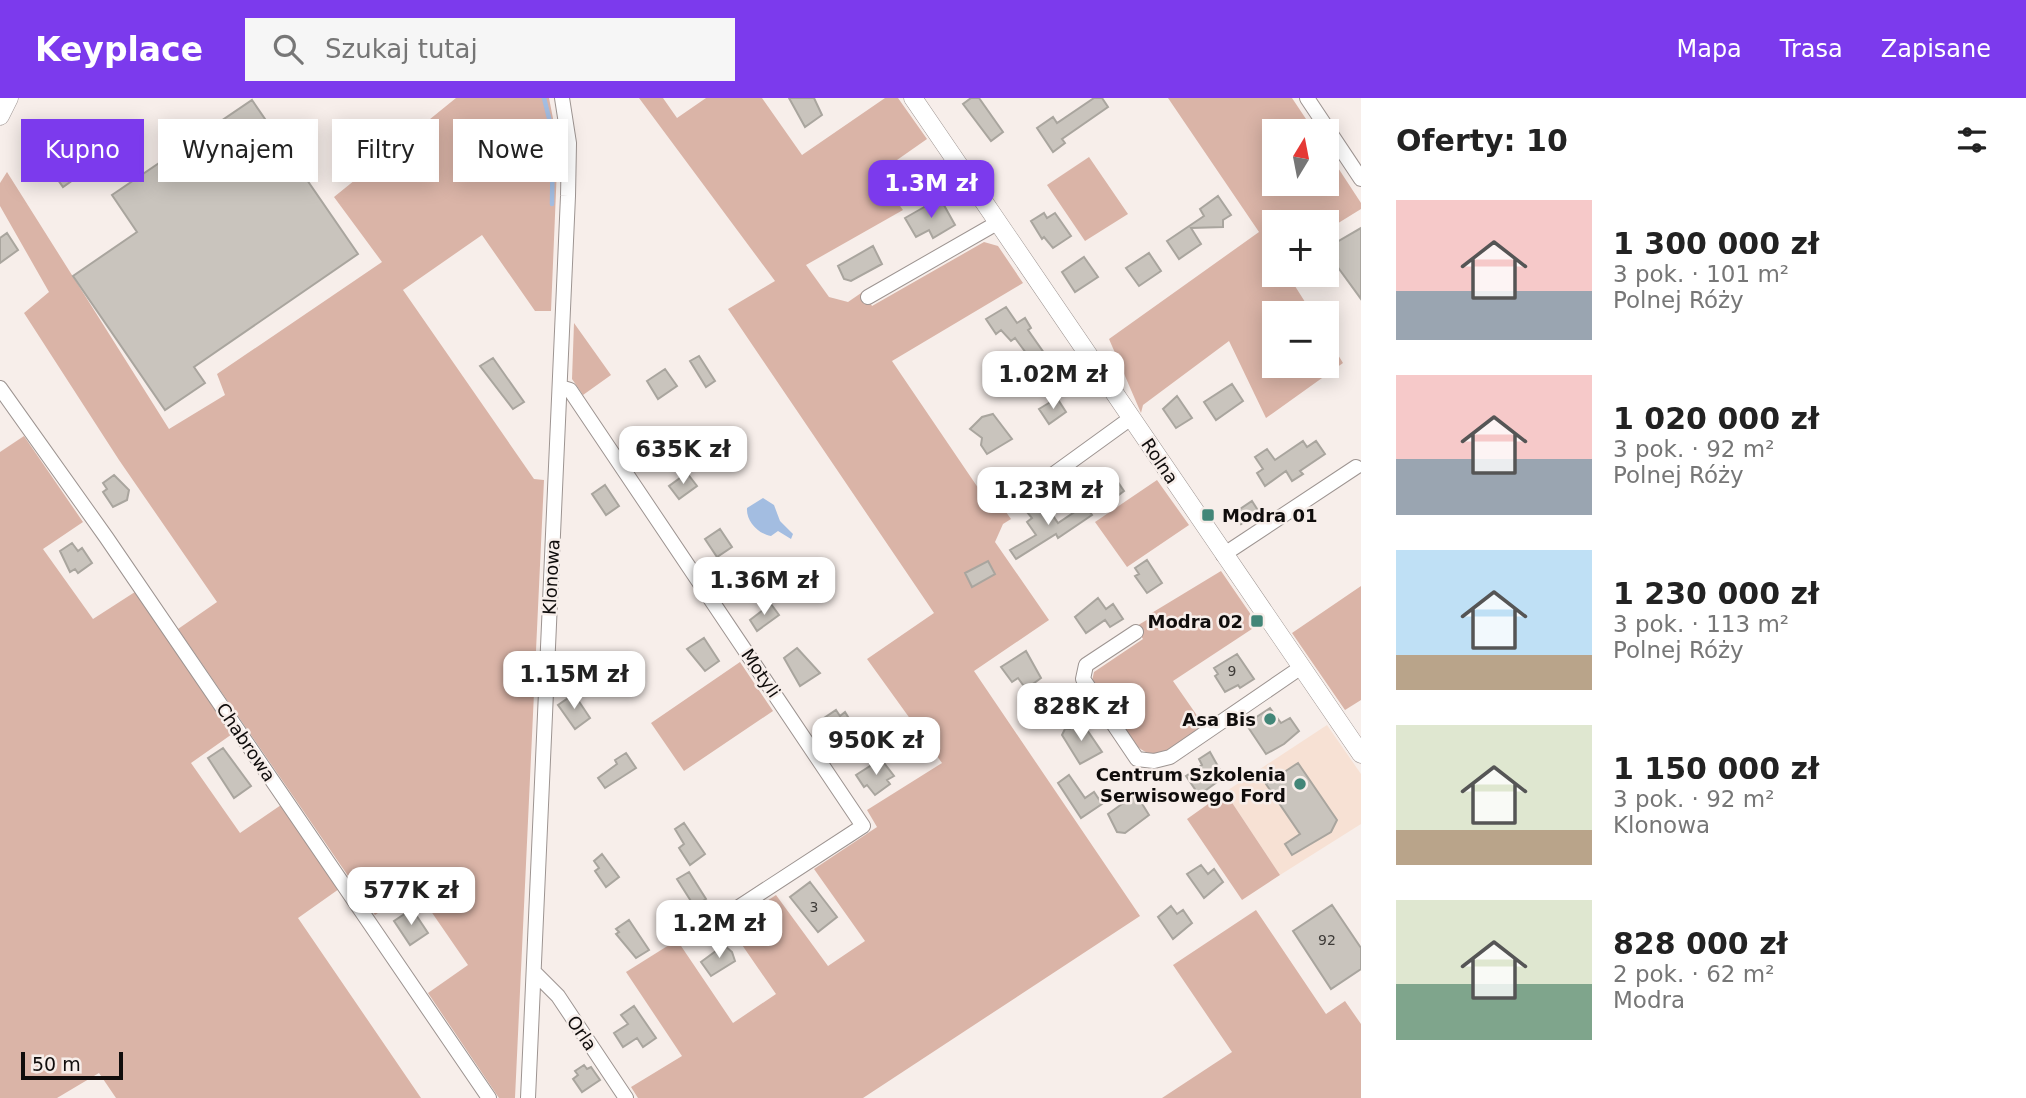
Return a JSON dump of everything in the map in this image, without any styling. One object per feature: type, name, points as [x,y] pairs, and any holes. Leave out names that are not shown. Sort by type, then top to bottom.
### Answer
[{"type":"street","points":[[0,116],[9,98]]},
{"type":"street","name":"Klonowa","points":[[528,1098],[569,143],[562,98]]},
{"type":"street","name":"Rolna","points":[[913,98],[1361,754]]},
{"type":"street","points":[[1307,98],[1361,179]]},
{"type":"street","points":[[868,297],[997,223]]},
{"type":"street","name":"Motyli","points":[[560,387],[570,390],[863,826],[693,937]]},
{"type":"street","name":"Chabrowa","points":[[0,388],[114,548],[489,1098]]},
{"type":"street","points":[[1033,489],[1130,418]]},
{"type":"street","points":[[1223,555],[1356,467]]},
{"type":"street","points":[[1136,632],[1086,665],[1083,679],[1137,759],[1144,762],[1170,757],[1300,668]]},
{"type":"street","name":"Orla","points":[[534,972],[558,996],[626,1098]]},
{"type":"shaded area","points":[[456,98],[549,98],[553,119],[453,119],[453,182],[556,182],[551,311],[535,311],[482,235],[403,290],[534,479],[544,480],[515,1098],[499,1098],[428,993],[468,965],[415,888],[375,915],[178,629],[217,602],[119,460],[24,313],[49,292],[0,206],[0,183],[7,172],[169,429],[225,395],[217,374],[382,262],[334,197],[352,182],[439,182],[439,119],[430,119]]},
{"type":"shaded area","points":[[639,98],[663,98],[677,118],[706,98],[762,98],[802,155],[885,98],[898,98],[927,139],[877,174],[903,210],[806,265],[829,297],[848,302],[864,291],[872,306],[984,242],[998,246],[1023,283],[892,361],[987,501],[1001,505],[1011,519],[1003,524],[995,542],[1049,620],[974,671],[1140,916],[863,1098],[638,1098],[631,1087],[682,1056],[626,972],[677,940],[733,1023],[776,994],[729,926],[776,895],[828,966],[865,941],[814,869],[877,827],[867,810],[942,763],[867,659],[934,613],[728,309],[775,281]]},
{"type":"shaded area","points":[[1168,98],[1292,98],[1306,119],[1262,119],[1262,196],[1339,196],[1339,169],[1361,203],[1361,209],[1339,223],[1339,210],[1262,210],[1262,287],[1296,287],[1304,301],[1262,301],[1262,378],[1322,378],[1266,418],[1229,341],[1143,405],[1141,413],[1109,339],[1259,232]]},
{"type":"shaded area","points":[[1089,157],[1128,214],[1085,241],[1047,185]]},
{"type":"shaded area","points":[[574,323],[611,375],[583,395],[572,379]]},
{"type":"shaded area","points":[[24,436],[83,522],[43,549],[93,619],[138,590],[235,732],[191,763],[240,833],[281,805],[339,889],[298,918],[421,1098],[116,1098],[99,1073],[57,1098],[0,1098],[0,452]]},
{"type":"shaded area","points":[[1157,480],[1189,525],[1127,567],[1095,522]]},
{"type":"shaded area","points":[[1221,571],[1258,625],[1173,681],[1205,727],[1168,752],[1156,754],[1144,751],[1133,743],[1114,718],[1092,681],[1094,672],[1143,639],[1135,627],[1150,618],[1150,614]]},
{"type":"shaded area","points":[[1361,586],[1361,700],[1345,710],[1292,633]]},
{"type":"shaded area","points":[[740,662],[773,711],[684,771],[651,723]]},
{"type":"shaded area","points":[[1327,725],[1361,774],[1361,824],[1280,875],[1225,792]]},
{"type":"shaded area","points":[[1225,792],[1280,875],[1242,900],[1187,819]]},
{"type":"shaded area","points":[[1256,910],[1326,1014],[1345,1001],[1361,1024],[1361,1098],[1162,1098],[1232,1052],[1173,965]]},
{"type":"water","points":[[763,498],[774,505],[780,521],[793,534],[791,539],[778,531],[771,536],[766,535],[757,530],[751,522],[747,508]]},
{"type":"building","points":[[789,98],[814,98],[822,115],[805,127]]},
{"type":"building","points":[[971,98],[979,98],[1003,132],[991,141],[963,104]]},
{"type":"building","points":[[1094,98],[1102,98],[1108,107],[1062,139],[1065,143],[1053,152],[1037,128],[1053,117],[1057,123]]},
{"type":"building","points":[[252,100],[265,119],[224,119]]},
{"type":"building","points":[[158,164],[158,182],[308,182],[358,254],[194,367],[205,383],[165,410],[73,276],[137,232],[112,195],[131,182],[144,182],[144,173]]},
{"type":"building","points":[[1218,196],[1231,215],[1223,220],[1223,227],[1191,228],[1201,244],[1179,259],[1167,241],[1204,216],[1200,209]]},
{"type":"building","points":[[940,198],[955,225],[933,238],[929,230],[916,237],[905,218]]},
{"type":"building","points":[[1044,213],[1047,218],[1055,213],[1071,236],[1053,248],[1044,237],[1042,239],[1031,221]]},
{"type":"building","points":[[1361,228],[1361,299],[1339,269],[1339,241]]},
{"type":"building","points":[[7,233],[18,250],[0,263],[0,238]]},
{"type":"building","points":[[873,246],[882,264],[851,281],[844,279],[838,266]]},
{"type":"building","points":[[1149,253],[1161,271],[1139,286],[1126,268]]},
{"type":"building","points":[[1084,257],[1098,277],[1075,292],[1062,272]]},
{"type":"building","points":[[1006,307],[1017,323],[1025,318],[1031,328],[1028,330],[1056,370],[1043,378],[1038,370],[1032,373],[1024,361],[1029,357],[1015,338],[1011,341],[1001,330],[996,334],[986,319]]},
{"type":"building","points":[[699,356],[715,381],[706,387],[690,361]]},
{"type":"building","points":[[493,358],[524,402],[513,409],[480,366]]},
{"type":"building","points":[[665,369],[677,386],[658,399],[647,381]]},
{"type":"building","points":[[1232,384],[1243,401],[1216,420],[1204,402]]},
{"type":"building","points":[[1177,396],[1192,418],[1176,428],[1163,409]]},
{"type":"building","points":[[1057,398],[1066,412],[1049,424],[1039,409]]},
{"type":"building","points":[[993,414],[1012,439],[987,454],[981,445],[982,438],[970,429],[982,417]]},
{"type":"building","points":[[1303,441],[1307,447],[1316,441],[1325,454],[1300,471],[1303,474],[1292,481],[1286,471],[1265,486],[1257,473],[1263,469],[1255,457],[1267,449],[1275,460]]},
{"type":"building","points":[[1100,470],[1111,472],[1124,491],[1112,500],[1102,487],[1091,495],[1082,483]]},
{"type":"building","points":[[687,473],[697,486],[679,499],[669,486]]},
{"type":"building","points":[[114,475],[129,490],[127,500],[113,507],[103,492],[107,489],[103,483]]},
{"type":"building","points":[[605,485],[619,506],[606,515],[592,494]]},
{"type":"building","points":[[1043,501],[1058,523],[1085,505],[1092,515],[1058,538],[1056,534],[1016,559],[1010,550],[1036,535],[1027,522],[1032,518],[1027,512]]},
{"type":"building","points":[[1252,501],[1259,512],[1241,524],[1234,513]]},
{"type":"building","points":[[720,529],[732,547],[717,557],[705,539]]},
{"type":"building","points":[[72,543],[78,551],[82,548],[92,563],[78,573],[75,569],[70,572],[60,551]]},
{"type":"building","points":[[1147,560],[1162,583],[1147,593],[1135,576],[1139,574],[1135,568]]},
{"type":"building","points":[[988,561],[995,574],[972,587],[965,573]]},
{"type":"building","points":[[1098,598],[1106,609],[1113,604],[1123,619],[1110,627],[1105,620],[1086,633],[1075,617]]},
{"type":"building","points":[[771,604],[779,615],[757,631],[750,620]]},
{"type":"building","points":[[704,638],[719,661],[705,671],[687,649]]},
{"type":"building","points":[[797,648],[820,673],[800,686],[784,658]]},
{"type":"building","points":[[1026,651],[1041,678],[1026,689],[1018,678],[1012,682],[1001,667]]},
{"type":"building","points":[[1237,654],[1254,679],[1240,688],[1238,685],[1225,692],[1215,676],[1218,674],[1214,668]]},
{"type":"building","points":[[574,694],[590,718],[575,729],[558,705]]},
{"type":"building","points":[[1270,708],[1281,723],[1290,718],[1299,731],[1266,754],[1246,724]]},
{"type":"building","points":[[836,710],[840,716],[845,712],[861,738],[847,748],[824,718]]},
{"type":"building","points":[[1081,721],[1102,752],[1080,764],[1062,735],[1065,729],[1070,729]]},
{"type":"building","points":[[223,748],[251,786],[234,798],[208,758]]},
{"type":"building","points":[[1210,752],[1224,777],[1199,795],[1186,776],[1202,765],[1199,759]]},
{"type":"building","points":[[626,753],[636,768],[605,788],[598,778],[617,764],[615,760]]},
{"type":"building","points":[[881,759],[894,776],[887,780],[890,784],[875,795],[867,785],[864,787],[856,775]]},
{"type":"building","points":[[1298,763],[1337,820],[1331,832],[1292,855],[1285,844],[1300,834],[1266,784]]},
{"type":"building","points":[[1069,775],[1085,798],[1094,792],[1102,804],[1081,818],[1058,783]]},
{"type":"building","points":[[1136,794],[1149,815],[1125,833],[1117,832],[1108,814]]},
{"type":"building","points":[[684,823],[705,854],[690,865],[679,848],[684,844],[675,829]]},
{"type":"building","points":[[602,854],[619,877],[606,887],[595,871],[599,868],[594,861]]},
{"type":"building","points":[[1201,865],[1208,874],[1214,869],[1223,882],[1204,898],[1187,874]]},
{"type":"building","points":[[689,872],[706,899],[694,906],[677,879]]},
{"type":"building","points":[[810,882],[837,917],[818,932],[790,897]]},
{"type":"building","points":[[1332,905],[1361,948],[1361,969],[1331,989],[1293,931]]},
{"type":"building","points":[[1171,906],[1177,914],[1183,910],[1192,923],[1173,939],[1158,917]]},
{"type":"building","points":[[412,909],[428,933],[410,945],[394,921]]},
{"type":"building","points":[[629,920],[649,950],[636,958],[616,934],[619,932],[616,929]]},
{"type":"building","points":[[724,945],[732,952],[735,961],[711,976],[701,962]]},
{"type":"building","points":[[634,1006],[656,1038],[643,1047],[637,1038],[623,1047],[614,1033],[628,1024],[621,1015]]},
{"type":"building","points":[[584,1065],[587,1069],[591,1067],[600,1080],[582,1092],[573,1079],[578,1075],[575,1071]]},
{"type":"waterway","points":[[544,98],[553,134],[552,204]]},
{"type":"place","name":"Modra 01","points":[[1208,515]]},
{"type":"place","name":"Modra 02","points":[[1257,621]]},
{"type":"place","name":"Asa Bis","points":[[1270,719]]},
{"type":"place","name":"Centrum Szkolenia Serwisowego Ford","points":[[1300,784]]}]
